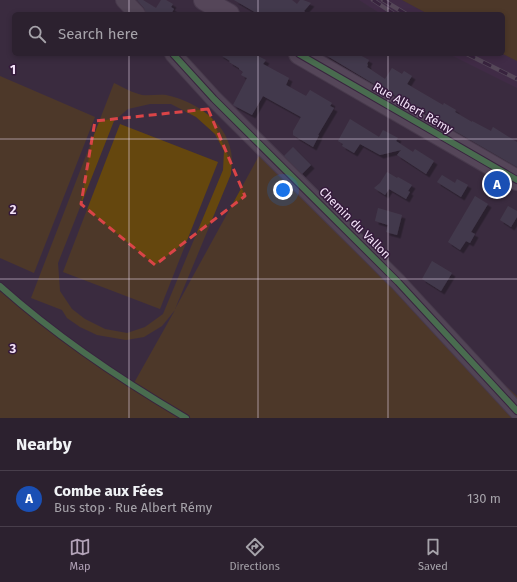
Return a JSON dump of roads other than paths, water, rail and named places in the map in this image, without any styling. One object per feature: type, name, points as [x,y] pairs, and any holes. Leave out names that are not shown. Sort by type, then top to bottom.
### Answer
[{"type":"main road","points":[[204,0],[225,12]]},
{"type":"main road","name":"Rue Albert Rémy","points":[[302,56],[517,180]]},
{"type":"street","points":[[124,0],[135,12]]},
{"type":"street","name":"Chemin du Vallon","points":[[175,56],[214,99],[398,282],[517,411]]},
{"type":"railway","points":[[373,0],[391,12]]},
{"type":"railway","points":[[383,0],[403,12]]},
{"type":"railway","points":[[471,56],[517,79]]},
{"type":"place","name":"Combe aux Fées","points":[[497,184]]}]
